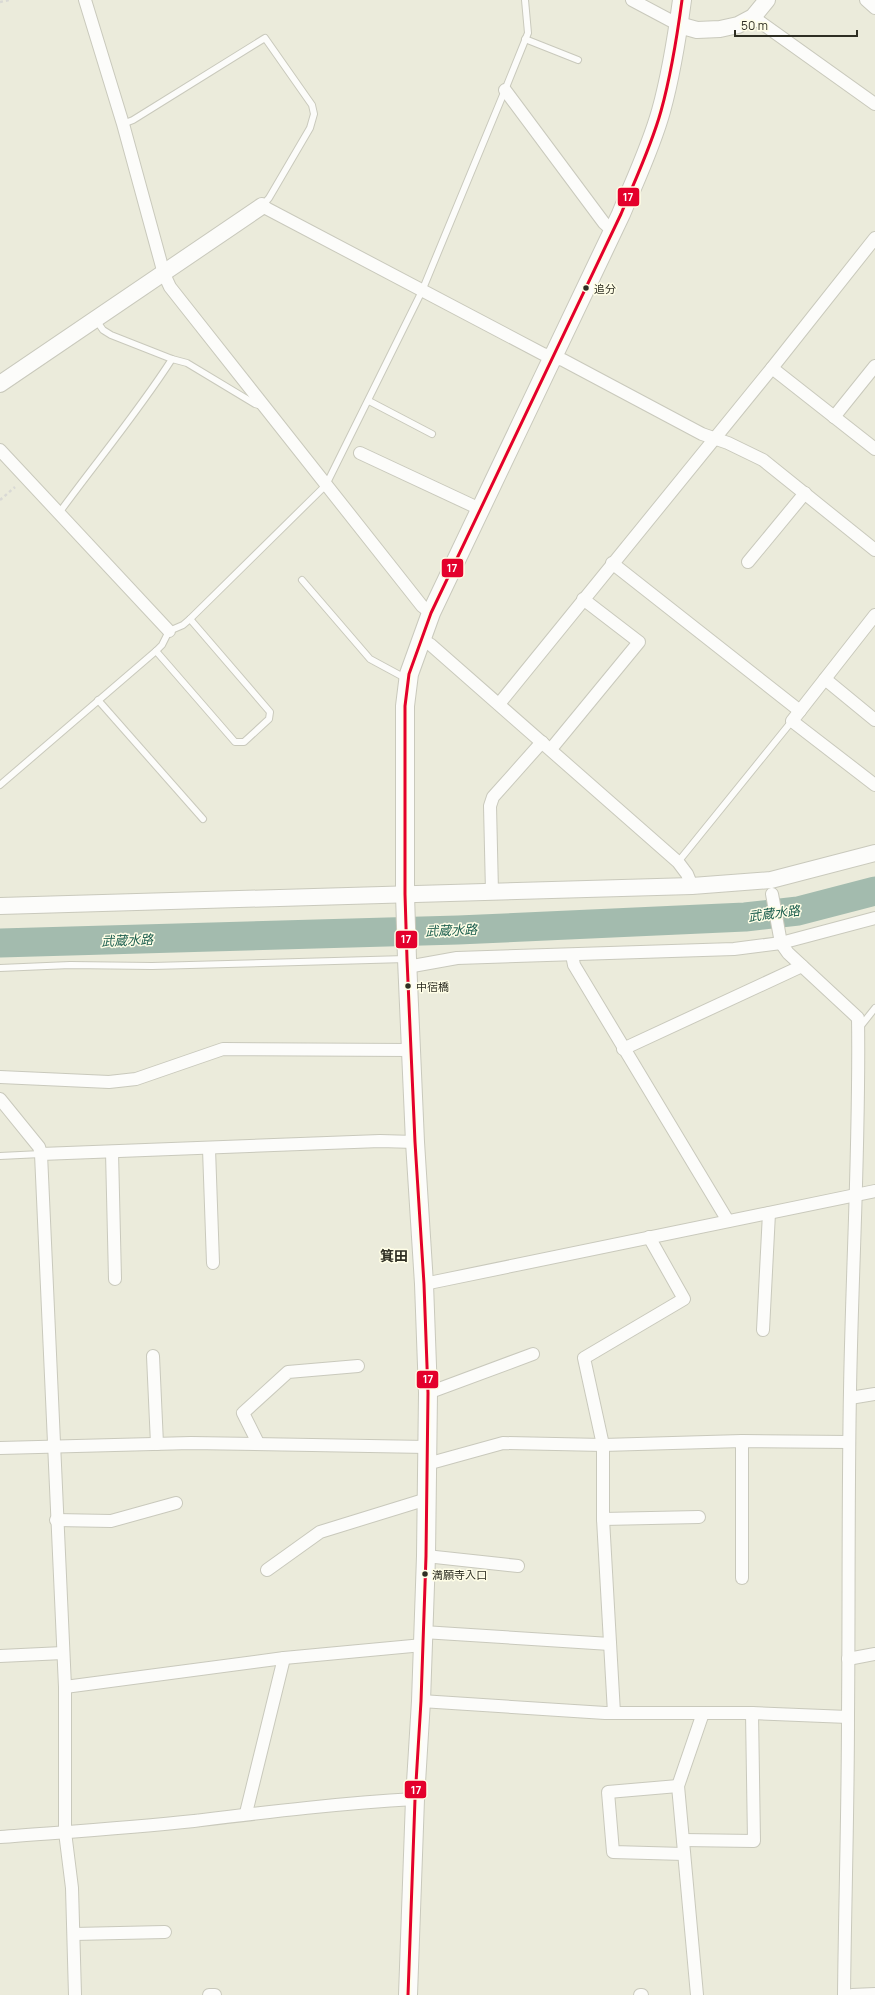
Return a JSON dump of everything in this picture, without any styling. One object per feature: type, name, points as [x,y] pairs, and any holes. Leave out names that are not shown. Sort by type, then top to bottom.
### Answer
[{"type":"main road","points":[[408,1995],[426,1556],[428,1393],[424,1284],[415,1142],[405,899],[405,706],[408,680],[431,613],[613,231],[647,153],[661,112],[679,25],[682,0]]},
{"type":"street","points":[[85,0],[123,124],[164,274],[170,287],[422,606],[431,613]]},
{"type":"street","points":[[632,0],[679,25],[697,30],[720,29],[738,25],[753,17],[767,0]]},
{"type":"street","points":[[866,0],[875,8]]},
{"type":"street","points":[[753,17],[875,104]]},
{"type":"street","points":[[505,90],[604,224],[613,231]]},
{"type":"street","points":[[0,384],[262,206],[422,292],[553,358],[563,360],[702,434],[763,460],[875,550]]},
{"type":"street","points":[[499,704],[612,563],[772,368],[875,238]]},
{"type":"street","points":[[834,416],[875,366]]},
{"type":"street","points":[[772,368],[875,448]]},
{"type":"street","points":[[0,450],[169,631]]},
{"type":"street","points":[[360,454],[480,509]]},
{"type":"street","points":[[748,562],[805,493]]},
{"type":"street","points":[[612,563],[800,711]]},
{"type":"street","points":[[492,892],[490,806],[493,797],[547,746],[639,642],[583,599]]},
{"type":"street","points":[[875,615],[792,721],[875,785]]},
{"type":"street","points":[[421,640],[431,645],[678,862],[687,874],[692,886]]},
{"type":"street","points":[[825,679],[875,720]]},
{"type":"street","points":[[0,906],[405,899],[492,892],[692,886],[772,887],[875,853]]},
{"type":"street","points":[[772,887],[779,937],[802,966],[858,1018],[859,1075],[856,1195],[852,1272],[849,1442],[848,1717],[844,1995]]},
{"type":"street","points":[[407,960],[734,949],[779,937],[875,918]]},
{"type":"street","points":[[572,955],[574,965],[623,1049],[728,1221]]},
{"type":"street","points":[[623,1049],[802,966]]},
{"type":"street","points":[[0,1077],[109,1082],[136,1078],[223,1049],[411,1050]]},
{"type":"street","points":[[0,1099],[39,1147],[41,1154],[56,1520],[65,1687],[65,1832],[72,1888],[75,1995]]},
{"type":"street","points":[[41,1154],[209,1149],[380,1141],[415,1142]]},
{"type":"street","points":[[209,1149],[213,1263]]},
{"type":"street","points":[[112,1152],[115,1279]]},
{"type":"street","points":[[424,1284],[875,1191]]},
{"type":"street","points":[[763,1330],[769,1213]]},
{"type":"street","points":[[614,1713],[604,1519],[603,1445],[584,1358],[684,1299],[649,1237]]},
{"type":"street","points":[[428,1393],[533,1354]]},
{"type":"street","points":[[153,1356],[157,1444]]},
{"type":"street","points":[[258,1443],[243,1413],[288,1372],[358,1366]]},
{"type":"street","points":[[850,1398],[875,1394]]},
{"type":"street","points":[[0,1448],[258,1443],[427,1456],[503,1443],[603,1445],[742,1441],[849,1442]]},
{"type":"street","points":[[742,1441],[742,1578]]},
{"type":"street","points":[[267,1570],[320,1532],[427,1500]]},
{"type":"street","points":[[56,1520],[111,1521],[176,1503]]},
{"type":"street","points":[[604,1519],[700,1516]]},
{"type":"street","points":[[426,1556],[518,1566]]},
{"type":"street","points":[[65,1687],[423,1639],[610,1644]]},
{"type":"street","points":[[0,1656],[63,1653]]},
{"type":"street","points":[[848,1659],[875,1654]]},
{"type":"street","points":[[246,1813],[284,1658]]},
{"type":"street","points":[[421,1701],[614,1713],[752,1713],[848,1717]]},
{"type":"street","points":[[697,1995],[678,1786],[703,1713]]},
{"type":"street","points":[[683,1840],[754,1841],[752,1713]]},
{"type":"street","points":[[678,1786],[608,1792],[613,1852],[684,1854]]},
{"type":"street","points":[[0,1837],[193,1821],[246,1813],[346,1803],[415,1799]]},
{"type":"street","points":[[74,1934],[165,1932]]},
{"type":"street","points":[[852,1995],[874,1994]]},
{"type":"street","points":[[209,1995],[215,1995]]},
{"type":"lane","points":[[0,785],[156,651],[162,645],[169,631],[183,625],[190,619],[326,485],[422,292],[505,90],[528,33],[525,0]]},
{"type":"lane","points":[[123,124],[133,120],[265,38],[312,105],[314,114],[310,128],[269,198],[262,206]]},
{"type":"lane","points":[[525,39],[578,60]]},
{"type":"lane","points":[[96,319],[103,330],[111,335],[172,359],[187,363],[255,404],[265,408]]},
{"type":"lane","points":[[59,513],[111,442],[151,392],[172,359]]},
{"type":"lane","points":[[369,401],[432,434]]},
{"type":"lane","points":[[302,580],[370,659],[408,680]]},
{"type":"lane","points":[[156,651],[235,742],[244,742],[269,719],[270,712],[190,619]]},
{"type":"lane","points":[[98,700],[203,819]]},
{"type":"lane","points":[[678,862],[792,721]]},
{"type":"lane","points":[[0,968],[70,965],[152,966],[407,960]]},
{"type":"lane","points":[[858,1029],[875,1008]]},
{"type":"lane","points":[[0,1156],[41,1154]]},
{"type":"path","points":[[0,2],[9,0]]},
{"type":"path","points":[[0,500],[26,477]]},
{"type":"waterway","name":"武蔵水路","points":[[0,943],[458,930],[745,917],[798,911],[875,891]]},
{"type":"transit line","name":"17","points":[[408,1995],[426,1556],[428,1393],[424,1284],[415,1142],[405,894],[405,706],[409,674],[431,613],[621,214],[642,163],[657,124],[665,97],[682,0]]},
{"type":"place","name":"追分","points":[[586,288]]},
{"type":"place","name":"中宿橋","points":[[408,986]]},
{"type":"place","name":"満願寺入口","points":[[425,1574]]},
{"type":"district","name":"箕田","points":[[394,1255]]}]
